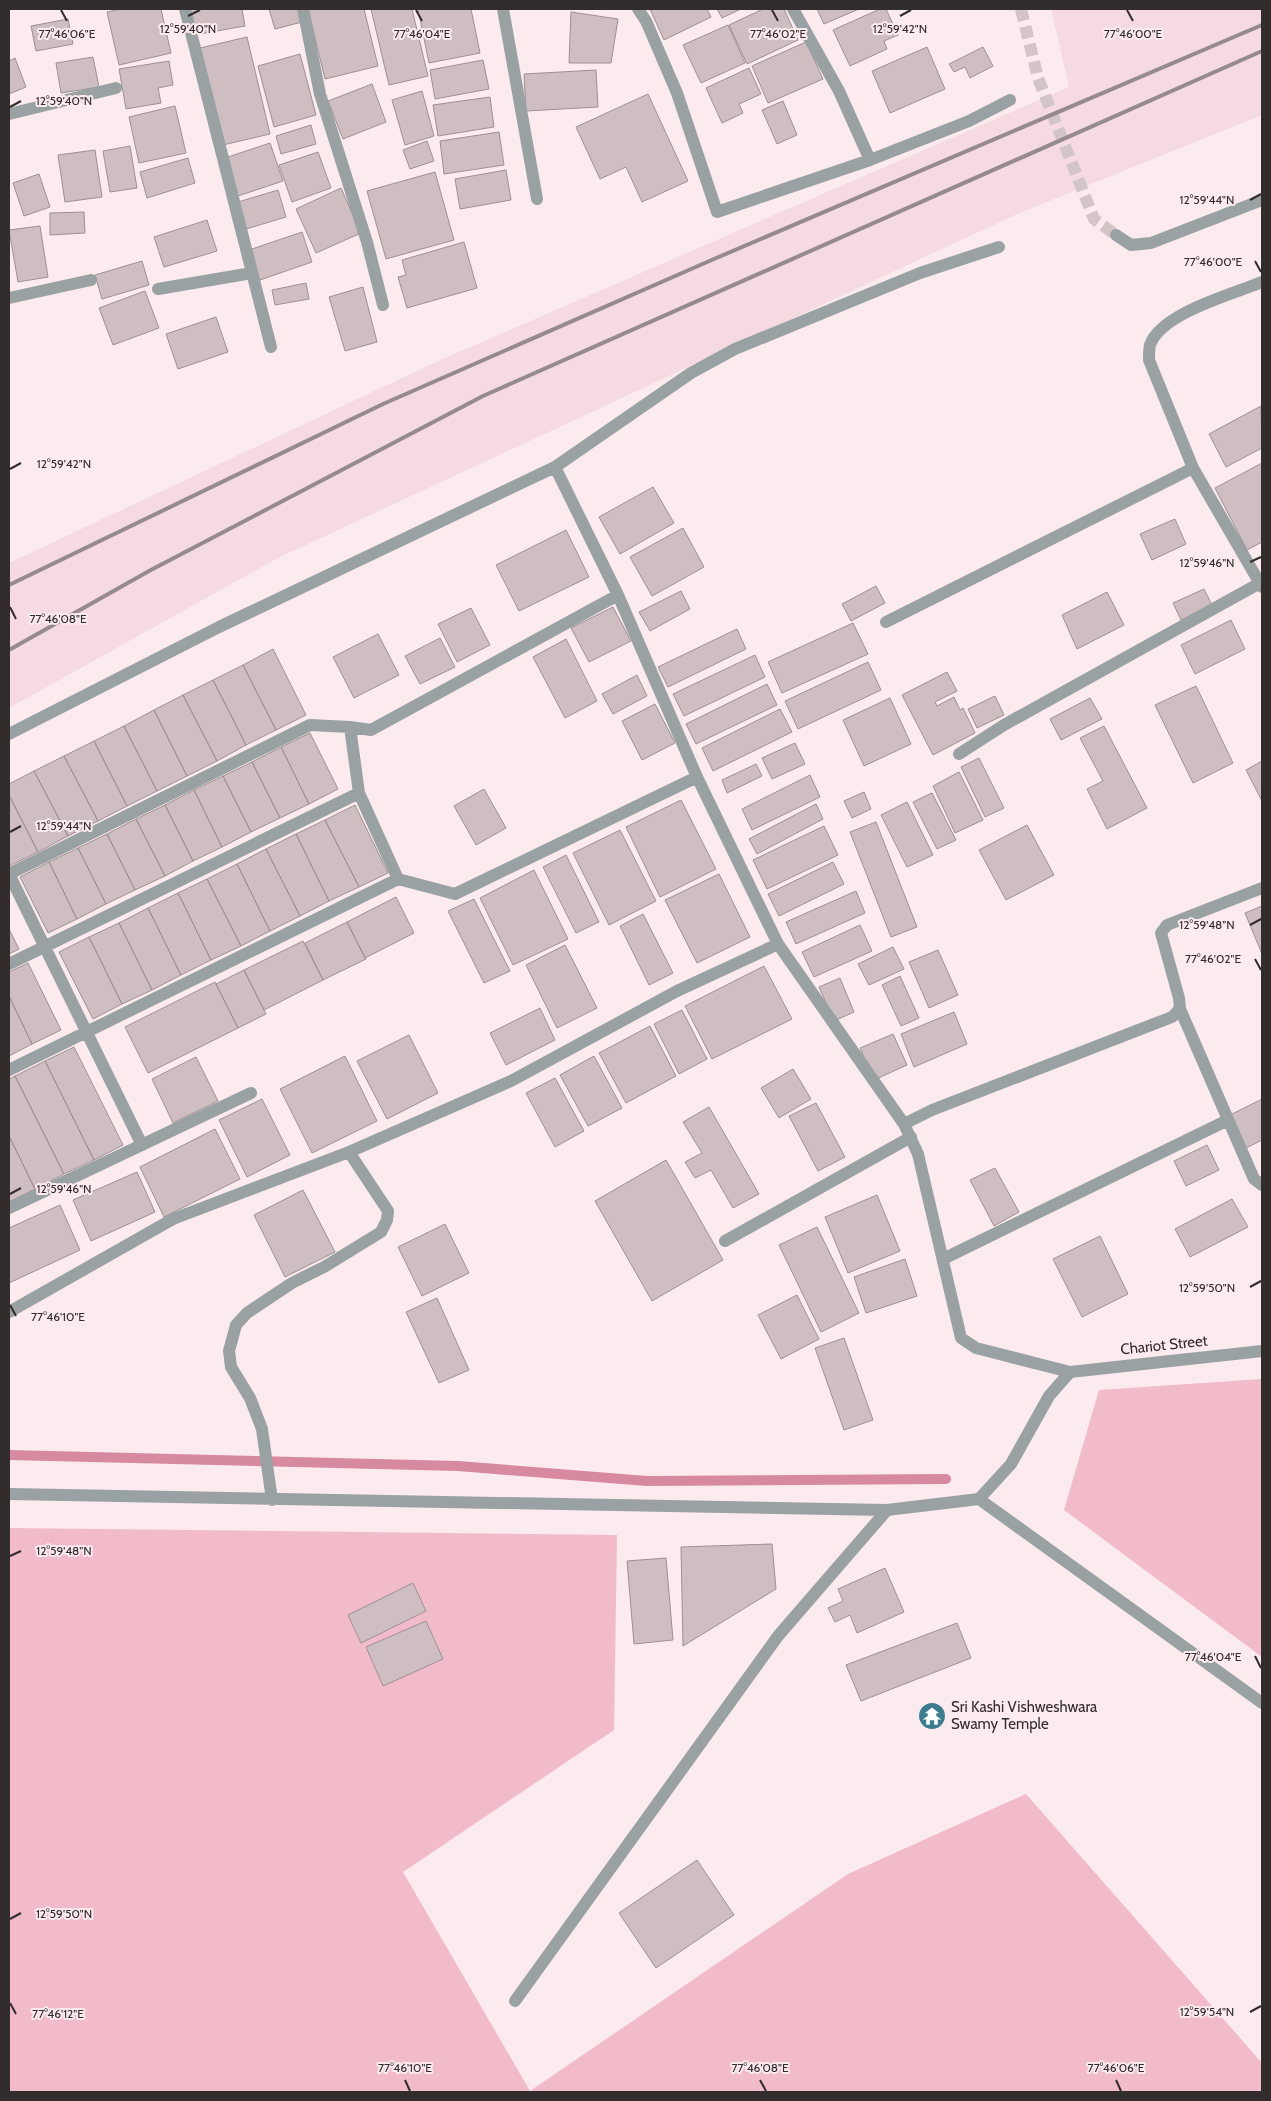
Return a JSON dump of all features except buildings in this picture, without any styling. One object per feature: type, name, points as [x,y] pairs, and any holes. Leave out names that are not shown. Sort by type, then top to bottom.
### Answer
[{"type":"street","points":[[184,9],[270,347]]},
{"type":"street","points":[[304,9],[320,94],[367,242],[383,305]]},
{"type":"street","points":[[503,9],[537,199]]},
{"type":"street","points":[[638,9],[646,21],[677,93],[717,212],[870,160],[969,121],[1010,100]]},
{"type":"street","points":[[793,9],[839,91],[870,160]]},
{"type":"street","points":[[9,114],[116,88]]},
{"type":"street","points":[[1116,235],[1130,245],[1151,243],[1262,200]]},
{"type":"street","points":[[9,734],[219,627],[555,467],[691,373],[735,349],[920,273],[1000,247]]},
{"type":"street","points":[[158,289],[252,273]]},
{"type":"street","points":[[9,298],[91,280]]},
{"type":"street","points":[[959,754],[1004,725],[1261,585],[1193,468],[1149,360],[1150,344],[1162,329],[1184,313],[1262,282]]},
{"type":"street","points":[[9,1494],[887,1510],[978,1499],[1011,1464],[1049,1396],[1070,1372],[976,1348],[961,1338],[918,1154],[904,1124],[778,944],[697,778],[618,595],[555,467]]},
{"type":"street","points":[[886,622],[1193,468]]},
{"type":"street","points":[[142,1144],[9,874],[310,725],[371,730],[618,595]]},
{"type":"street","points":[[350,727],[358,793],[398,879]]},
{"type":"street","points":[[9,1070],[398,879],[455,894],[697,778]]},
{"type":"street","points":[[9,964],[358,793]]},
{"type":"street","points":[[1262,888],[1167,926],[1161,933],[1180,1009],[1254,1179],[1262,1185]]},
{"type":"street","points":[[9,1312],[173,1219],[349,1152],[511,1081],[677,991],[778,944]]},
{"type":"street","points":[[904,1124],[932,1110],[1172,1017],[1180,1009]]},
{"type":"street","points":[[9,1208],[251,1092]]},
{"type":"street","points":[[943,1260],[1228,1120]]},
{"type":"street","points":[[725,1241],[910,1137]]},
{"type":"street","points":[[272,1500],[262,1429],[250,1398],[231,1367],[229,1351],[236,1325],[246,1313],[292,1283],[324,1267],[381,1232],[387,1220],[388,1211],[349,1152]]},
{"type":"street","name":"Chariot Street","points":[[1070,1372],[1262,1352]]},
{"type":"street","points":[[978,1499],[1262,1704]]},
{"type":"street","points":[[515,2001],[778,1636],[887,1510]]},
{"type":"shaded area","points":[[1051,9],[1262,9],[1262,115],[1015,215],[280,557],[9,708],[9,563],[436,362],[1069,87]]},
{"type":"shaded area","points":[[1262,1379],[1262,1657],[1064,1510],[1099,1390]]},
{"type":"shaded area","points":[[9,1528],[617,1535],[614,1730],[403,1872],[530,2091],[848,1874],[1026,1794],[1262,2063],[1262,2092],[9,2092]]},
{"type":"waterway","points":[[9,1455],[458,1466],[647,1481],[946,1479]]},
{"type":"tunnel","points":[[1021,9],[1038,78],[1094,219],[1116,235]]},
{"type":"railway","points":[[9,585],[383,404],[714,259],[1262,25]]},
{"type":"railway","points":[[9,650],[149,571],[483,396],[1262,51]]},
{"type":"place","name":"Sri Kashi Vishweshwara Swamy Temple","points":[[932,1716]]}]
